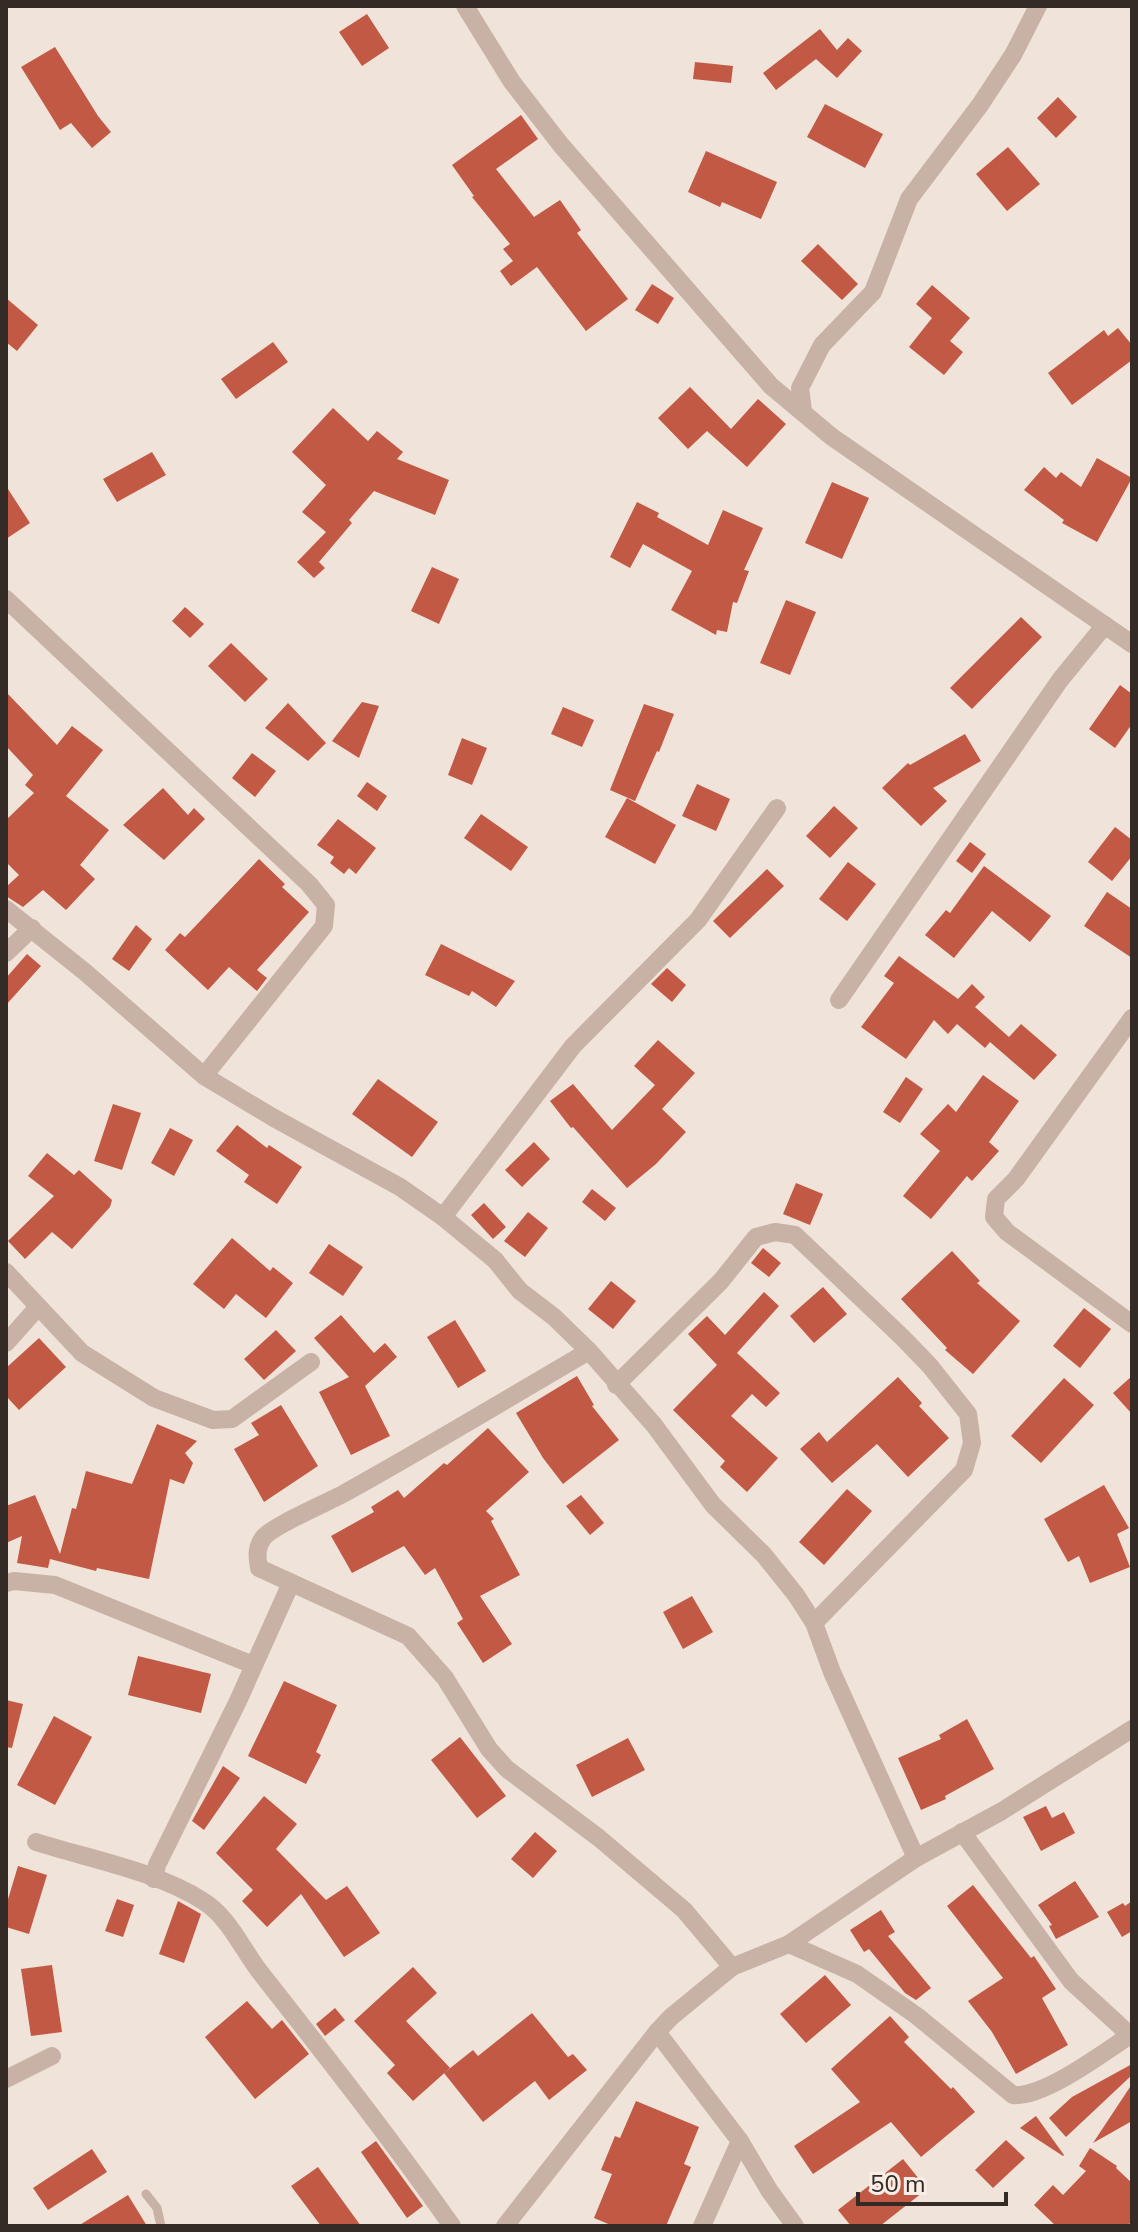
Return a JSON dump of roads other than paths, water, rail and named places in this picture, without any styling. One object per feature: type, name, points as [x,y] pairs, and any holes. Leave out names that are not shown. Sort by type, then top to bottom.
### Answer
[{"type":"street","points":[[465,6],[512,82],[561,145],[771,386],[832,437],[1132,644]]},
{"type":"street","points":[[803,411],[800,388],[816,355],[873,292],[909,199],[1013,55],[1038,6]]},
{"type":"street","points":[[6,599],[309,884],[326,905],[324,926],[204,1076]]},
{"type":"street","points":[[839,1000],[1060,680],[1105,625]]},
{"type":"street","points":[[443,1217],[573,1046],[698,920],[777,808]]},
{"type":"street","points":[[6,909],[204,1076],[400,1187],[443,1217],[495,1260],[520,1291],[554,1317],[589,1351],[654,1425],[713,1505],[764,1555],[796,1595],[814,1623],[832,1672],[916,1858]]},
{"type":"street","points":[[6,953],[32,928]]},
{"type":"street","points":[[1132,1018],[1016,1179],[996,1199],[994,1217],[1007,1232],[1132,1324]]},
{"type":"street","points":[[616,1385],[721,1281],[756,1237],[775,1232],[795,1235],[832,1267],[930,1366],[968,1414],[972,1443],[964,1470],[814,1623]]},
{"type":"street","points":[[6,1272],[82,1353],[154,1398],[213,1420],[232,1419],[311,1362]]},
{"type":"street","points":[[6,1343],[38,1307]]},
{"type":"street","points":[[589,1351],[307,1514],[276,1527],[263,1539],[256,1553],[259,1568],[408,1636],[445,1678],[489,1749],[507,1769],[599,1838],[684,1910],[732,1967]]},
{"type":"street","points":[[6,1583],[55,1585],[253,1665]]},
{"type":"street","points":[[154,1879],[157,1865],[238,1701],[291,1583]]},
{"type":"street","points":[[505,2226],[657,2032],[732,1967],[789,1944],[916,1858],[1002,1811],[1132,1729]]},
{"type":"street","points":[[789,1944],[857,1974],[917,2016],[1013,2095],[1025,2096],[1044,2088],[1131,2036],[1071,1981],[962,1832]]},
{"type":"street","points":[[36,1842],[154,1879],[205,1902],[220,1915],[254,1965],[377,2120],[452,2226]]},
{"type":"street","points":[[657,2032],[740,2141],[795,2226]]},
{"type":"street","points":[[6,2079],[52,2056]]},
{"type":"street","points":[[702,2226],[740,2141]]},
{"type":"lane","points":[[146,2194],[157,2208],[161,2226]]}]
